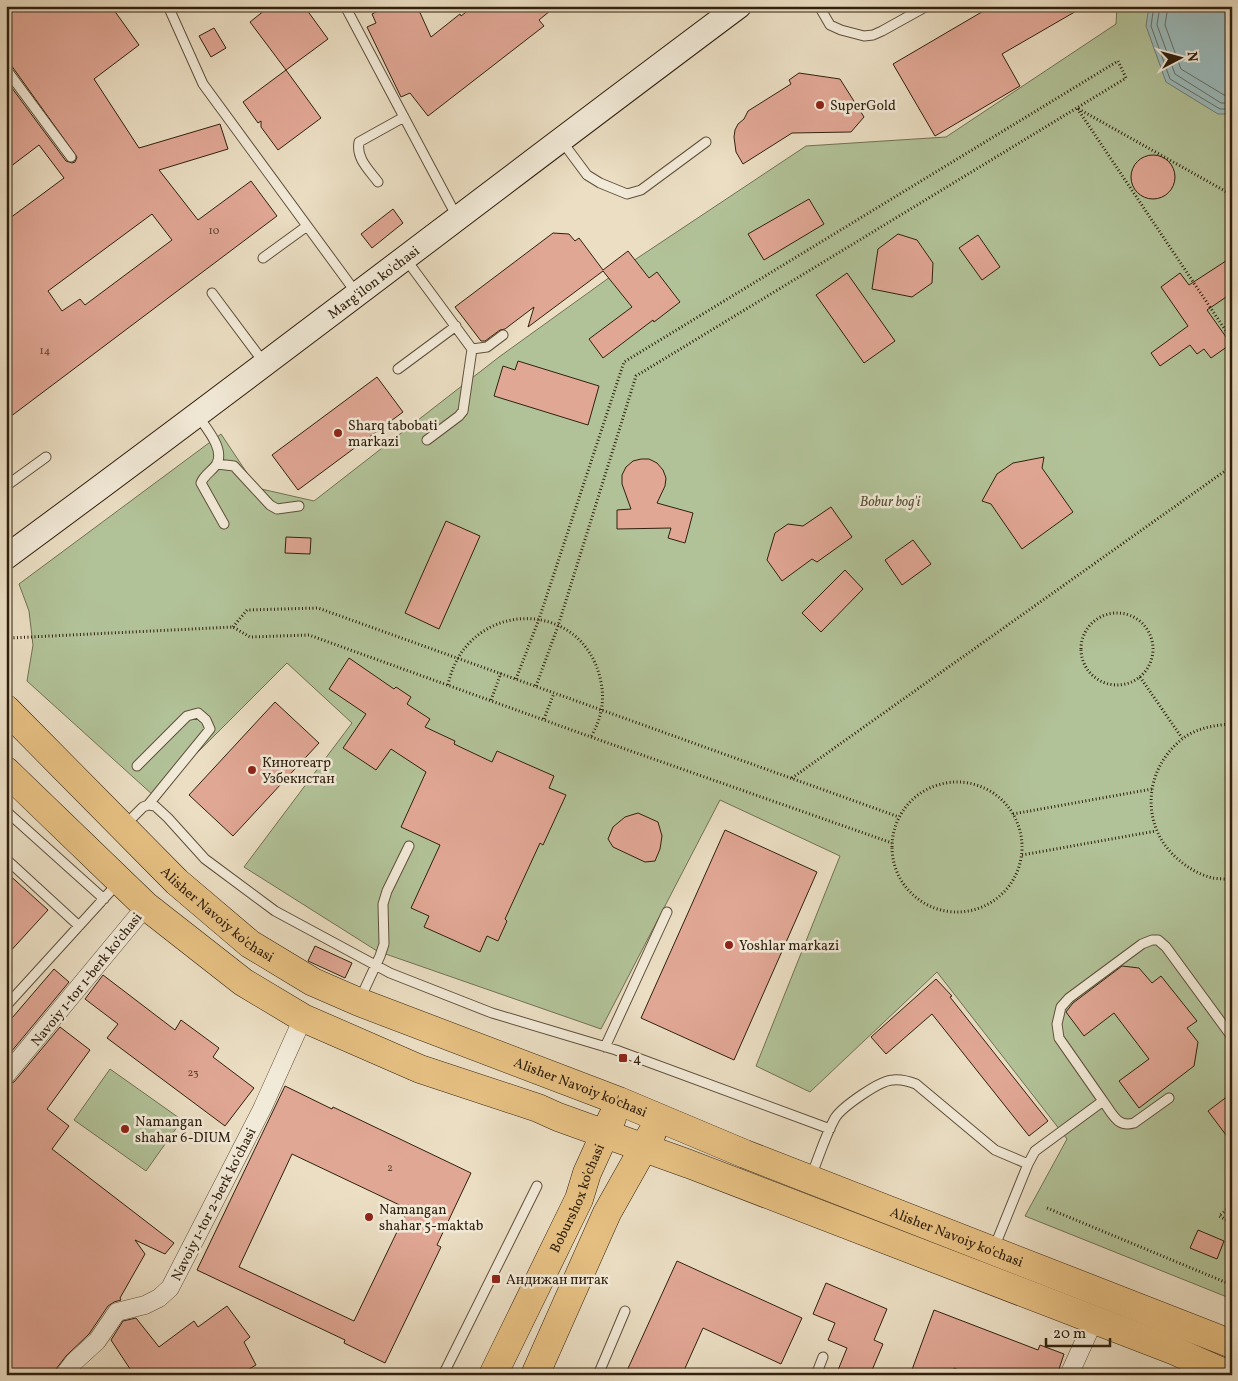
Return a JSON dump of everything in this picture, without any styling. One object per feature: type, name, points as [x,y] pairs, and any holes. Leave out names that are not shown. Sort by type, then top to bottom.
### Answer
[{"type":"main road","name":"Marg'ilon ko'chasi","points":[[6,557],[198,416],[457,217],[739,6]]},
{"type":"main road","name":"Alisher Navoiy ko'chasi","points":[[6,709],[177,882],[264,954],[313,982],[359,1002],[619,1101],[810,1179],[1232,1344]]},
{"type":"main road","points":[[12,781],[112,890],[146,906],[242,982],[303,1018],[420,1069],[538,1108],[689,1164],[1175,1351],[1229,1375]]},
{"type":"main road","points":[[242,982],[264,954]]},
{"type":"main road","name":"Boburshox ko'chasi","points":[[493,1375],[579,1199],[587,1173],[619,1101]]},
{"type":"main road","points":[[558,1117],[574,1136],[587,1173]]},
{"type":"main road","points":[[535,1375],[607,1213],[659,1118]]},
{"type":"main road","points":[[627,1178],[689,1164]]},
{"type":"street","name":"Navoiy 1-tor 1-berk koʻchasi","points":[[6,1076],[146,906]]},
{"type":"street","name":"Navoiy 1-tor 2-berk koʻchasi","points":[[64,1375],[74,1362],[96,1341],[117,1312],[145,1305],[159,1298],[170,1288],[262,1109],[303,1018]]},
{"type":"street","points":[[1069,1375],[1094,1320]]},
{"type":"lane","points":[[168,6],[202,84],[357,294]]},
{"type":"lane","points":[[819,6],[830,25],[864,36],[882,31],[927,6]]},
{"type":"lane","points":[[348,7],[457,217]]},
{"type":"lane","points":[[6,68],[71,157]]},
{"type":"lane","points":[[378,182],[360,159],[357,150],[359,142],[404,117]]},
{"type":"lane","points":[[560,140],[587,175],[600,183],[627,194],[641,190],[706,142]]},
{"type":"lane","points":[[263,258],[307,226]]},
{"type":"lane","points":[[405,258],[472,349],[463,411],[426,440]]},
{"type":"lane","points":[[212,293],[265,364]]},
{"type":"lane","points":[[398,369],[456,326]]},
{"type":"lane","points":[[472,349],[487,347],[504,335]]},
{"type":"lane","points":[[198,416],[218,447],[219,457],[217,464],[203,477],[201,483],[224,524]]},
{"type":"lane","points":[[6,486],[46,457]]},
{"type":"lane","points":[[217,464],[234,466],[270,505],[277,509],[299,506]]},
{"type":"lane","points":[[122,827],[143,807],[148,805],[210,729],[206,720],[198,713],[187,716],[136,766]]},
{"type":"lane","points":[[148,805],[155,806],[168,818],[205,859],[275,911],[390,973],[492,1013],[605,1047],[830,1129]]},
{"type":"lane","points":[[6,811],[112,890],[6,1006]]},
{"type":"lane","points":[[359,1002],[384,944],[383,904],[387,891],[409,846]]},
{"type":"lane","points":[[6,859],[79,926]]},
{"type":"lane","points":[[605,1047],[667,912]]},
{"type":"lane","points":[[1168,1098],[1134,1123],[1122,1124],[1117,1120],[1059,1038],[1058,1024],[1061,1007],[1069,998],[1142,944],[1158,940],[1166,947],[1232,1037]]},
{"type":"lane","points":[[810,1179],[830,1129],[842,1110],[850,1103],[891,1079],[905,1080],[916,1084],[995,1150],[1028,1164]]},
{"type":"lane","points":[[993,1250],[1035,1151],[1103,1101]]},
{"type":"lane","points":[[443,1375],[537,1186]]},
{"type":"lane","points":[[598,1375],[625,1311]]},
{"type":"lane","points":[[816,1375],[822,1357]]},
{"type":"path","points":[[516,679],[539,619],[624,362],[1118,61],[1126,78],[636,376],[558,626],[536,686]]},
{"type":"path","points":[[1077,108],[1232,195]]},
{"type":"path","points":[[1077,108],[1232,340]]},
{"type":"path","points":[[791,778],[1232,466]]},
{"type":"path","points":[[233,626],[248,610],[318,608],[899,817]]},
{"type":"path","points":[[1111,613],[1122,613],[1138,620],[1149,631],[1153,640],[1152,660],[1140,677],[1118,685],[1106,683],[1087,668],[1083,658],[1082,646],[1084,634],[1091,624],[1100,617],[1111,613]]},
{"type":"path","points":[[448,685],[451,670],[465,646],[486,628],[511,619],[539,619],[564,628],[585,645],[598,669],[604,696],[599,722],[591,737]]},
{"type":"path","points":[[10,638],[233,626],[250,637],[309,635],[892,843]]},
{"type":"path","points":[[491,700],[502,673]]},
{"type":"path","points":[[1140,677],[1182,738]]},
{"type":"path","points":[[544,719],[554,692]]},
{"type":"path","points":[[1232,724],[1205,727],[1182,738],[1164,757],[1153,780],[1150,806],[1156,831],[1170,853],[1189,869],[1213,878],[1232,879]]},
{"type":"path","points":[[955,781],[976,784],[994,793],[1010,808],[1020,827],[1023,848],[1019,870],[1008,889],[991,903],[971,912],[948,912],[927,906],[910,893],[897,874],[892,853],[892,843],[893,831],[899,817],[901,812],[916,796],[934,785],[955,781]]},
{"type":"path","points":[[1013,814],[1152,789]]},
{"type":"path","points":[[1022,855],[1156,831]]},
{"type":"path","points":[[1232,1206],[1219,1216],[1232,1223]]},
{"type":"path","points":[[1047,1208],[1232,1285]]},
{"type":"green space","name":"Bobur bog'i","points":[[1117,6],[1232,6],[1232,1299],[1025,1216],[1067,1139],[937,972],[810,1092],[756,1066],[840,856],[720,800],[601,1029],[377,951],[244,867],[352,723],[287,663],[154,796],[27,681],[33,645],[29,611],[19,584],[221,434],[257,488],[314,501],[499,357],[624,267],[806,146],[946,137],[1116,24]]},
{"type":"green space","points":[[110,1069],[182,1120],[146,1171],[74,1120]]},
{"type":"water","points":[[1149,6],[1232,6],[1232,114],[1218,114],[1166,82],[1146,26]]},
{"type":"building","points":[[6,6],[111,6],[139,45],[94,79],[139,148],[220,124],[228,149],[159,170],[198,220],[251,181],[277,216],[6,420],[6,221],[64,178],[39,145],[6,170],[6,80],[66,161],[75,162],[77,157],[11,65],[6,63]],"holes":[[[152,214],[172,240],[85,305],[80,299],[62,311],[48,291]]]},
{"type":"building","points":[[270,6],[304,6],[328,39],[286,70],[250,22]]},
{"type":"building","points":[[388,6],[417,6],[431,37],[460,14],[461,16],[474,6],[556,6],[539,20],[544,26],[428,116],[410,93],[401,97],[367,27],[376,23],[372,14]]},
{"type":"building","points":[[992,6],[1085,6],[1002,54],[1020,86],[935,136],[893,64]]},
{"type":"building","points":[[214,28],[226,48],[211,57],[199,36]]},
{"type":"building","points":[[286,70],[321,118],[278,150],[261,127],[261,121],[258,123],[243,102]]},
{"type":"building","points":[[799,73],[840,79],[864,117],[851,132],[792,133],[743,164],[736,152],[734,137],[738,124],[744,119],[748,111],[791,84],[789,80]]},
{"type":"building","points":[[1153,155],[1165,159],[1171,165],[1175,177],[1171,189],[1165,195],[1153,199],[1141,195],[1135,189],[1131,177],[1135,165],[1141,159]]},
{"type":"building","points":[[809,199],[824,224],[764,260],[748,234]]},
{"type":"building","points":[[393,209],[403,223],[372,248],[361,234]]},
{"type":"building","points":[[553,233],[569,234],[575,241],[579,238],[603,270],[628,251],[649,278],[657,272],[680,302],[603,358],[589,339],[632,307],[603,271],[528,327],[534,307],[505,329],[500,330],[485,341],[481,341],[455,307]]},
{"type":"building","points":[[898,234],[917,240],[933,263],[932,283],[912,297],[872,289],[878,249]]},
{"type":"building","points":[[978,235],[1000,267],[982,280],[959,248]]},
{"type":"building","points":[[1232,257],[1232,293],[1207,310],[1231,344],[1211,358],[1204,349],[1197,354],[1190,345],[1160,366],[1151,353],[1188,326],[1161,287],[1180,273],[1189,285]]},
{"type":"building","points":[[847,273],[895,341],[864,363],[816,295]]},
{"type":"building","points":[[518,361],[599,386],[588,425],[494,396],[503,366],[515,370]]},
{"type":"building","name":"Sharq tabobati markazi","points":[[377,377],[403,412],[298,490],[272,455]]},
{"type":"building","points":[[1044,457],[1042,468],[1073,512],[1022,549],[991,504],[982,501],[997,474],[1013,463]]},
{"type":"building","points":[[649,459],[657,463],[663,470],[666,478],[665,486],[657,503],[693,513],[685,543],[668,538],[671,528],[617,529],[617,510],[631,509],[622,484],[622,475],[626,467],[633,461]]},
{"type":"building","points":[[831,507],[852,537],[817,562],[812,559],[782,581],[767,560],[775,533],[788,524],[803,526]]},
{"type":"building","points":[[446,521],[480,536],[439,629],[405,613]]},
{"type":"building","points":[[286,537],[311,538],[310,554],[285,553]]},
{"type":"building","points":[[913,540],[931,564],[902,585],[885,560]]},
{"type":"building","points":[[845,570],[863,589],[821,632],[802,613]]},
{"type":"building","points":[[349,658],[394,689],[396,687],[411,697],[407,704],[430,719],[425,727],[455,741],[454,744],[492,762],[497,751],[554,776],[549,788],[566,795],[543,845],[540,843],[505,919],[507,921],[498,941],[487,936],[480,952],[424,927],[429,916],[411,908],[440,845],[401,827],[426,772],[391,749],[376,770],[343,748],[366,714],[329,689]]},
{"type":"building","name":"Кинотеатр Узбекистан","points":[[275,702],[319,743],[233,836],[189,795]]},
{"type":"building","points":[[638,813],[658,822],[662,836],[660,849],[655,861],[645,862],[613,847],[608,839],[613,827],[625,817]]},
{"type":"building","name":"Yoshlar markazi","points":[[725,830],[817,872],[734,1060],[641,1018]]},
{"type":"building","points":[[6,872],[48,910],[6,956]]},
{"type":"building","points":[[315,946],[352,963],[345,978],[308,961]]},
{"type":"building","points":[[1122,966],[1139,968],[1152,983],[1161,976],[1197,1021],[1187,1028],[1198,1042],[1194,1066],[1139,1108],[1119,1081],[1149,1059],[1114,1013],[1084,1036],[1066,1012],[1073,1003]]},
{"type":"building","points":[[54,969],[69,982],[6,1058],[6,1025]]},
{"type":"building","points":[[103,975],[175,1030],[181,1020],[219,1048],[213,1057],[254,1088],[225,1126],[107,1038],[118,1024],[85,999]]},
{"type":"building","points":[[936,979],[952,996],[950,997],[1048,1121],[1029,1136],[932,1014],[886,1054],[871,1037]]},
{"type":"building","points":[[60,1027],[90,1050],[47,1109],[69,1126],[52,1149],[174,1243],[165,1254],[135,1240],[145,1254],[120,1298],[121,1300],[108,1306],[89,1334],[66,1356],[56,1369],[54,1375],[6,1375],[6,1085],[14,1082]]},
{"type":"building","points":[[285,1086],[471,1173],[437,1245],[441,1247],[385,1363],[344,1343],[345,1340],[197,1270]],"holes":[[[292,1154],[408,1209],[354,1321],[239,1267]]]},
{"type":"building","points":[[1232,1093],[1232,1143],[1208,1111]]},
{"type":"building","points":[[1198,1230],[1224,1241],[1217,1259],[1190,1248]]},
{"type":"building","points":[[677,1261],[802,1318],[781,1364],[703,1328],[682,1375],[625,1375]]},
{"type":"building","points":[[826,1283],[887,1309],[874,1340],[883,1344],[870,1375],[836,1375],[847,1348],[828,1340],[835,1323],[813,1314]]},
{"type":"building","points":[[227,1306],[250,1337],[244,1342],[256,1365],[239,1375],[134,1375],[111,1340],[123,1321],[136,1318],[159,1347],[194,1321],[198,1327]]},
{"type":"building","points":[[934,1310],[1038,1350],[1040,1345],[1064,1354],[1057,1375],[971,1375],[954,1368],[951,1375],[910,1375]]},
{"type":"place","name":"SuperGold","points":[[820,105]]},
{"type":"place","name":"Sharq tabobati markazi","points":[[338,433]]},
{"type":"place","name":"Кинотеатр Узбекистан","points":[[252,770]]},
{"type":"place","name":"Yoshlar markazi","points":[[729,945]]},
{"type":"place","name":"4","points":[[623,1058]]},
{"type":"place","name":"Namangan shahar 6-DIUM","points":[[125,1129]]},
{"type":"place","name":"Namangan shahar 5-maktab","points":[[369,1217]]},
{"type":"place","name":"Андижан питак","points":[[496,1279]]}]
